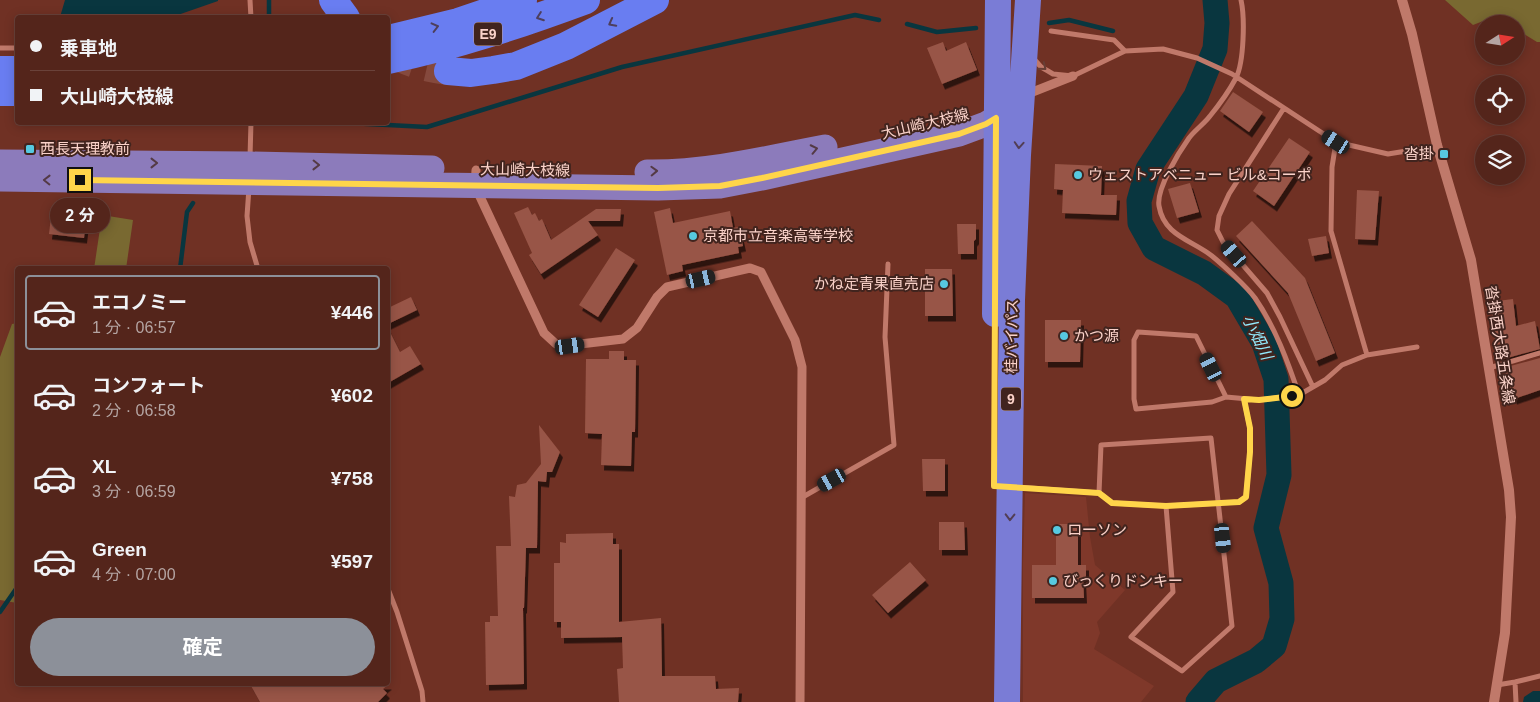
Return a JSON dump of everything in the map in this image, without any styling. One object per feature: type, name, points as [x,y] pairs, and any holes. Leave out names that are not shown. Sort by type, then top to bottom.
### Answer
[{"type":"highway","points":[[333,0],[344,15]]},
{"type":"highway","name":"E9","points":[[390,39],[458,22],[523,0]]},
{"type":"highway","name":"E9","points":[[390,60],[463,42],[528,22],[586,0]]},
{"type":"highway","points":[[448,72],[471,73],[516,66],[566,46],[655,0]]},
{"type":"highway","name":"桂バイパス","points":[[990,702],[1005,105],[998,0]]},
{"type":"highway","points":[[1005,105],[1008,93],[1013,0]]},
{"type":"highway","name":"桂バイパス","points":[[1007,702],[1006,486],[1010,440],[1012,300],[1018,155],[1005,105],[1026,40],[1028,0]]},
{"type":"highway","points":[[0,70],[15,70]]},
{"type":"highway","points":[[0,92],[15,92]]},
{"type":"main road","name":"沓掛西大路五条線","points":[[1402,0],[1412,34],[1437,146],[1471,260],[1509,490],[1511,517],[1504,633],[1494,702]]},
{"type":"main road","name":"大山崎大枝線","points":[[0,162],[249,174],[475,178],[658,188],[720,186],[959,134],[986,124],[1005,105]]},
{"type":"main road","name":"大山崎大枝線","points":[[0,179],[249,174]]},
{"type":"street","points":[[250,0],[251,15]]},
{"type":"street","points":[[1241,0],[1244,24],[1242,49],[1234,76],[1210,116],[1190,138],[1172,166],[1161,186],[1158,205],[1167,227],[1190,244],[1211,255],[1254,297],[1273,330],[1291,372],[1298,395]]},
{"type":"street","points":[[1051,31],[1114,40],[1125,51]]},
{"type":"street","points":[[1026,40],[1034,59],[1041,67],[1054,74],[1073,76]]},
{"type":"street","points":[[0,48],[15,48]]},
{"type":"street","points":[[1005,105],[1125,51],[1163,49],[1197,58],[1234,76],[1336,142],[1388,154],[1437,146]]},
{"type":"street","points":[[1284,108],[1230,194],[1219,216],[1217,230],[1223,242],[1267,293],[1280,316],[1313,387]]},
{"type":"street","points":[[251,125],[246,216],[250,242],[257,266]]},
{"type":"street","points":[[1336,142],[1332,167],[1331,231],[1367,355]]},
{"type":"street","points":[[475,178],[544,332],[556,344],[570,346],[623,339],[637,328],[657,297],[667,287],[750,268],[761,272],[795,340],[802,367],[800,702]]},
{"type":"street","points":[[801,498],[894,445],[884,337],[888,264]]},
{"type":"street","points":[[1226,397],[1196,336],[1138,332],[1134,340],[1134,399],[1136,409],[1212,402],[1226,397],[1259,400],[1298,395],[1326,380],[1342,365],[1367,355],[1417,347]]},
{"type":"street","points":[[1489,368],[1540,353]]},
{"type":"street","points":[[1006,486],[1099,493],[1112,503],[1166,506],[1239,502],[1246,497],[1250,452],[1250,428],[1244,399]]},
{"type":"street","points":[[1099,493],[1101,445],[1211,438],[1232,626],[1182,671],[1131,637],[1173,592],[1166,506]]},
{"type":"street","points":[[390,594],[422,691],[423,702]]},
{"type":"street","points":[[1496,685],[1540,676]]},
{"type":"street","points":[[1515,682],[1516,702]]},
{"type":"shaded area","points":[[1445,0],[1540,0],[1540,42],[1525,35],[1525,15],[1475,15],[1475,24],[1473,25]]},
{"type":"shaded area","points":[[102,215],[133,220],[126,266],[94,266]]},
{"type":"shaded area","points":[[12,324],[15,324],[15,603],[0,600],[0,357]]},
{"type":"shaded area","points":[[1025,493],[1086,497],[1095,565],[1125,590],[1097,622],[1100,633],[1094,649],[1154,686],[1141,702],[1023,702]]},
{"type":"water","points":[[65,0],[218,0],[178,15],[61,15]]},
{"type":"water","points":[[1533,691],[1540,691],[1540,702],[1523,702],[1524,697]]},
{"type":"building","points":[[943,42],[946,51],[966,42],[977,70],[942,84],[927,48]]},
{"type":"building","points":[[1233,92],[1263,112],[1249,132],[1220,111]]},
{"type":"building","points":[[1289,138],[1310,152],[1274,206],[1253,191]]},
{"type":"building","points":[[1055,164],[1102,166],[1101,195],[1117,195],[1116,215],[1062,213],[1063,190],[1054,189]]},
{"type":"building","points":[[1190,183],[1199,212],[1177,218],[1168,189]]},
{"type":"building","points":[[1357,190],[1379,191],[1375,240],[1355,239]]},
{"type":"building","points":[[528,207],[532,215],[535,213],[539,221],[542,219],[551,240],[596,209],[621,209],[620,221],[588,221],[598,235],[541,274],[529,255],[532,253],[514,213]]},
{"type":"building","points":[[52,208],[87,212],[84,238],[49,234]]},
{"type":"building","points":[[670,208],[673,223],[730,211],[733,228],[739,227],[743,246],[738,247],[739,253],[682,265],[683,271],[667,275],[654,212]]},
{"type":"building","points":[[1252,221],[1305,278],[1335,353],[1316,361],[1288,293],[1236,236]]},
{"type":"building","points":[[957,224],[976,224],[974,254],[958,254]]},
{"type":"building","points":[[1326,236],[1329,253],[1312,256],[1308,239]]},
{"type":"building","points":[[616,248],[635,260],[598,317],[579,305]]},
{"type":"building","points":[[925,269],[952,269],[953,316],[925,316]]},
{"type":"building","points":[[411,297],[417,310],[390,323],[390,307]]},
{"type":"building","points":[[1513,299],[1516,326],[1535,321],[1540,349],[1500,360],[1493,331],[1490,302]]},
{"type":"building","points":[[1045,320],[1081,320],[1080,362],[1045,362]]},
{"type":"building","points":[[390,332],[400,352],[410,346],[421,364],[390,382]]},
{"type":"building","points":[[609,351],[624,351],[624,360],[636,360],[635,432],[632,432],[631,466],[601,465],[602,434],[585,433],[586,359],[609,359]]},
{"type":"building","points":[[1540,358],[1540,390],[1514,399],[1503,368]]},
{"type":"building","points":[[539,425],[560,452],[552,472],[547,472],[546,482],[538,481],[537,548],[526,548],[523,608],[524,684],[486,685],[485,622],[490,622],[490,616],[498,616],[496,546],[511,546],[509,496],[515,497],[517,485],[526,483],[541,464]]},
{"type":"building","points":[[922,459],[945,459],[945,491],[923,491]]},
{"type":"building","points":[[939,522],[964,522],[965,550],[939,550]]},
{"type":"building","points":[[1056,524],[1078,524],[1078,565],[1086,565],[1086,577],[1083,577],[1084,598],[1032,598],[1032,565],[1056,565]]},
{"type":"building","points":[[613,533],[613,544],[619,544],[619,622],[661,618],[662,676],[715,676],[716,689],[739,688],[738,702],[619,702],[617,669],[623,668],[622,637],[561,638],[561,622],[554,622],[554,563],[560,563],[560,542],[566,543],[566,534]]},
{"type":"building","points":[[910,562],[926,580],[888,613],[872,595]]},
{"type":"building","points":[[251,686],[387,686],[383,689],[387,693],[378,702],[260,702]]},
{"type":"waterway","points":[[269,0],[269,15]]},
{"type":"waterway","name":"小畑川","points":[[1198,702],[1216,681],[1256,661],[1274,646],[1282,619],[1281,583],[1266,528],[1279,475],[1276,379],[1264,343],[1237,297],[1204,273],[1154,248],[1140,223],[1139,201],[1148,169],[1196,96],[1215,49],[1217,23],[1215,0]]},
{"type":"waterway","points":[[388,125],[427,127],[622,67],[855,15],[879,20]]},
{"type":"waterway","points":[[1049,23],[1069,20],[1113,31]]},
{"type":"waterway","points":[[907,24],[937,32],[976,28]]},
{"type":"waterway","points":[[180,266],[187,212],[193,203]]},
{"type":"waterway","points":[[0,612],[15,590]]},
{"type":"tunnel","points":[[390,53],[416,64],[448,71]]},
{"type":"place","name":"西長天理教前","points":[[30,149]]},
{"type":"place","name":"沓掛","points":[[1444,154]]},
{"type":"place","name":"ウェストアベニュー ビル&コーポ","points":[[1078,175]]},
{"type":"place","name":"京都市立音楽高等学校","points":[[693,236]]},
{"type":"place","name":"かね定青果直売店","points":[[944,284]]},
{"type":"place","name":"かつ源","points":[[1064,336]]},
{"type":"place","name":"ローソン","points":[[1057,530]]},
{"type":"place","name":"びっくりドンキー","points":[[1053,581]]},
{"type":"route","points":[[80,180],[658,188],[720,186],[959,134],[986,124],[996,118],[994,486],[1099,493],[1112,503],[1166,506],[1239,502],[1246,497],[1250,452],[1250,428],[1244,399],[1259,400],[1292,396]]}]
